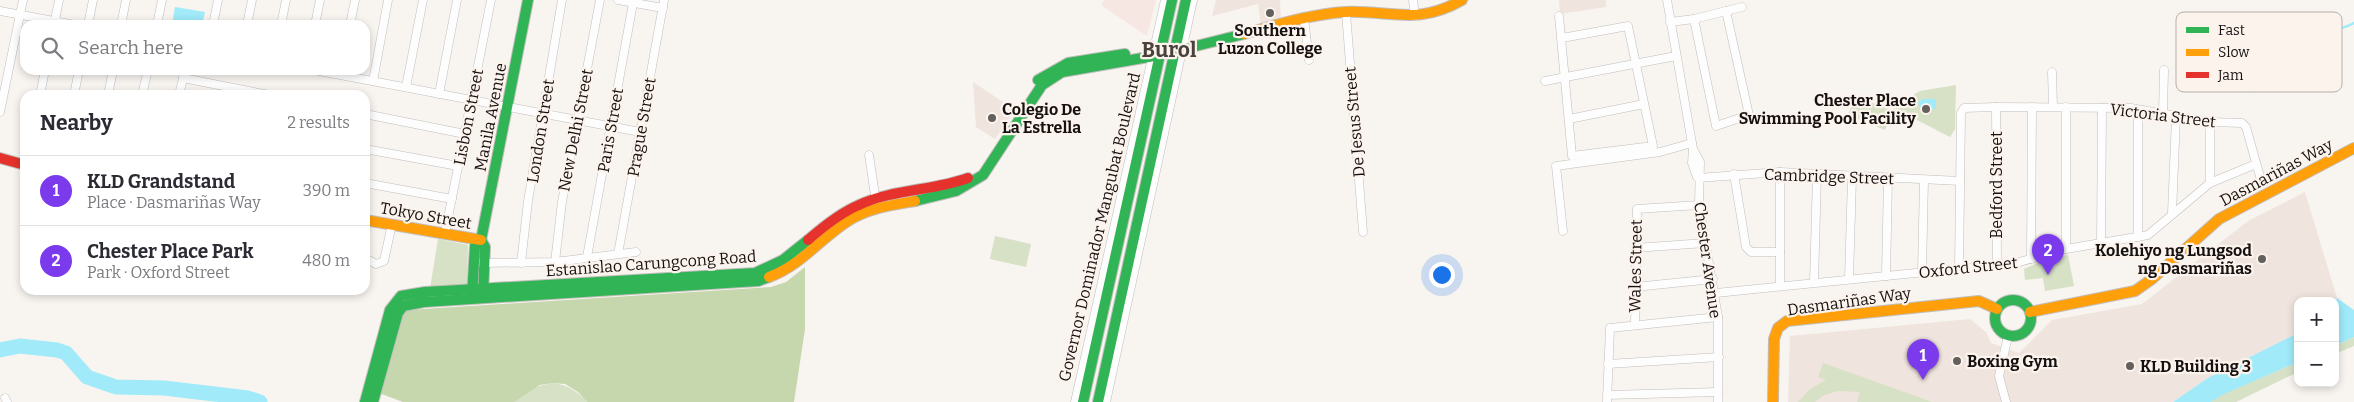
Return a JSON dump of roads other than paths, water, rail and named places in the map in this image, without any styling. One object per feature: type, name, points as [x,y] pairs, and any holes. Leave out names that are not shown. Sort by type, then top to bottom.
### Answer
[{"type":"street","points":[[0,112],[23,0]]},
{"type":"street","points":[[55,20],[59,0]]},
{"type":"street","points":[[89,20],[93,0]]},
{"type":"street","points":[[122,20],[126,0]]},
{"type":"street","points":[[158,20],[162,0]]},
{"type":"street","points":[[214,20],[218,0]]},
{"type":"street","points":[[248,20],[252,0]]},
{"type":"street","points":[[282,20],[286,0]]},
{"type":"street","points":[[316,20],[320,0]]},
{"type":"street","points":[[351,20],[355,0]]},
{"type":"street","points":[[373,81],[388,0]]},
{"type":"street","points":[[406,88],[423,0]]},
{"type":"street","points":[[439,94],[457,0]]},
{"type":"street","name":"Lisbon Street","points":[[445,234],[491,0]]},
{"type":"street","name":"Manila Avenue","points":[[483,295],[475,246],[482,240],[528,0]]},
{"type":"street","name":"London Street","points":[[521,263],[528,201],[562,0]]},
{"type":"street","name":"New Delhi Street","points":[[554,262],[562,202],[600,0]]},
{"type":"street","points":[[618,0],[633,3],[663,4]]},
{"type":"street","name":"Governor Dominador Mangubat Boulevard","points":[[1083,402],[1122,225],[1157,53],[1165,0]]},
{"type":"street","name":"Governor Dominador Mangubat Boulevard","points":[[1075,402],[1157,53],[1172,0]]},
{"type":"street","points":[[1106,402],[1179,48],[1186,0]]},
{"type":"street","points":[[1098,402],[1136,228],[1179,48],[1193,0]]},
{"type":"street","points":[[1413,0],[1415,16]]},
{"type":"street","name":"Estanislao Carungcong Road","points":[[365,402],[390,310],[395,300],[401,296],[425,292],[483,295],[756,272],[778,264],[838,214],[876,204],[943,194],[974,182],[982,175],[1042,85],[1052,77],[1073,69],[1157,53],[1304,18],[1346,12],[1415,16],[1448,8],[1462,0]]},
{"type":"street","name":"Chester Avenue","points":[[1667,0],[1692,146],[1700,162],[1698,178],[1699,205],[1716,294],[1718,316],[1718,402]]},
{"type":"street","name":"Paris Street","points":[[587,257],[633,3]]},
{"type":"street","name":"Prague Street","points":[[618,254],[663,4]]},
{"type":"street","points":[[1670,22],[1694,19],[1742,7]]},
{"type":"street","points":[[0,11],[43,20]]},
{"type":"street","name":"De Jesus Street","points":[[1346,12],[1363,232]]},
{"type":"street","points":[[1694,19],[1716,126],[1749,115],[1726,12]]},
{"type":"street","points":[[1559,16],[1572,156],[1652,146],[1628,26],[1562,38]]},
{"type":"street","points":[[1304,18],[1309,60]]},
{"type":"street","points":[[1545,81],[1676,56]]},
{"type":"street","points":[[2163,114],[2164,70]]},
{"type":"street","points":[[2052,72],[2053,107]]},
{"type":"street","points":[[41,90],[44,75]]},
{"type":"street","points":[[75,90],[78,75]]},
{"type":"street","points":[[109,90],[112,75]]},
{"type":"street","points":[[143,90],[147,75]]},
{"type":"street","points":[[180,90],[184,75]]},
{"type":"street","points":[[188,75],[249,90]]},
{"type":"street","points":[[351,75],[406,88],[640,132]]},
{"type":"street","points":[[1569,120],[1644,104]]},
{"type":"street","name":"Victoria Street","points":[[1960,181],[1961,113],[1964,108],[1996,107],[2131,108],[2138,111],[2210,122],[2242,123],[2246,127],[2260,180]]},
{"type":"street","name":"Bedford Street","points":[[1996,107],[1997,264]]},
{"type":"street","points":[[2031,259],[2032,107]]},
{"type":"street","points":[[2066,107],[2066,249]]},
{"type":"street","points":[[2101,244],[2102,108]]},
{"type":"street","points":[[2138,111],[2138,237]]},
{"type":"street","points":[[370,115],[465,134]]},
{"type":"street","points":[[2172,213],[2176,117]]},
{"type":"street","points":[[2210,122],[2210,183]]},
{"type":"street","points":[[1563,231],[1556,166],[1692,146]]},
{"type":"street","name":"Dasmariñas Way","points":[[2030,312],[2135,291],[2152,279],[2219,219],[2240,206],[2354,148]]},
{"type":"street","points":[[370,150],[458,166]]},
{"type":"street","points":[[870,155],[876,204]]},
{"type":"street","points":[[0,158],[20,164]]},
{"type":"street","name":"Oxford Street","points":[[1716,294],[1814,282],[1997,264],[2031,259],[2066,249],[2148,235],[2210,183],[2256,164]]},
{"type":"street","points":[[1780,172],[1780,286]]},
{"type":"street","name":"Cambridge Street","points":[[1698,178],[1780,172],[1852,178],[1960,181]]},
{"type":"street","points":[[1734,174],[1746,247],[1751,252],[1780,252]]},
{"type":"street","points":[[1814,282],[1817,175]]},
{"type":"street","points":[[1849,279],[1852,178]]},
{"type":"street","points":[[1886,276],[1888,179]]},
{"type":"street","points":[[1922,272],[1924,180]]},
{"type":"street","points":[[1959,268],[1960,181]]},
{"type":"street","points":[[370,184],[452,199]]},
{"type":"street","name":"Wales Street","points":[[1635,325],[1637,209],[1699,205]]},
{"type":"street","name":"Tokyo Street","points":[[370,221],[482,240]]},
{"type":"street","points":[[370,261],[376,264],[384,261],[392,224]]},
{"type":"street","points":[[1122,225],[1136,228]]},
{"type":"street","points":[[1635,248],[1705,243]]},
{"type":"street","points":[[478,263],[554,262],[636,252]]},
{"type":"street","name":"Manila Avenue","points":[[472,295],[478,263]]},
{"type":"street","points":[[1635,287],[1713,279]]},
{"type":"street","name":"Estanislao Carungcong Road","points":[[373,402],[387,347],[401,308],[424,302],[472,295]]},
{"type":"street","points":[[2014,300],[2024,304],[2030,312],[2030,322],[2026,330],[2018,336],[2008,336],[1996,325],[1997,309],[2004,302],[2014,300]]},
{"type":"street","name":"Dasmariñas Way","points":[[1773,402],[1774,338],[1778,328],[1787,321],[1979,301],[1997,309]]},
{"type":"street","points":[[1718,316],[1610,328],[1607,398],[1718,392]]},
{"type":"street","points":[[2006,402],[1999,376],[2008,336]]},
{"type":"street","points":[[1608,364],[1719,357]]},
{"type":"water","points":[[175,7],[205,12],[203,20],[173,20]]},
{"type":"water","points":[[1922,99],[1936,99],[1936,109],[1920,108],[1918,103]]},
{"type":"water","points":[[2339,299],[2354,310],[2354,337],[2339,344]]},
{"type":"water","points":[[2294,335],[2294,364],[2222,395],[2211,402],[2173,402],[2208,378]]},
{"type":"waterway","points":[[2342,28],[2354,23]]},
{"type":"waterway","points":[[0,350],[20,346],[57,350],[66,353],[87,377],[116,387],[164,388],[248,398],[260,402]]},
{"type":"place","name":"Southern Luzon College","points":[[1270,13]]},
{"type":"place","name":"Chester Place Swimming Pool Facility","points":[[1926,109]]},
{"type":"place","name":"Colegio De La Estrella","points":[[992,118]]},
{"type":"place","name":"Kolehiyo ng Lungsod ng Dasmariñas","points":[[2262,259]]},
{"type":"place","name":"Chester Place Park","points":[[2048,275]]},
{"type":"place","name":"Boxing Gym","points":[[1957,361]]},
{"type":"place","name":"KLD Building 3","points":[[2130,366]]},
{"type":"place","name":"KLD Grandstand","points":[[1923,380]]},
{"type":"district","name":"Burol","points":[[1169,50]]}]
